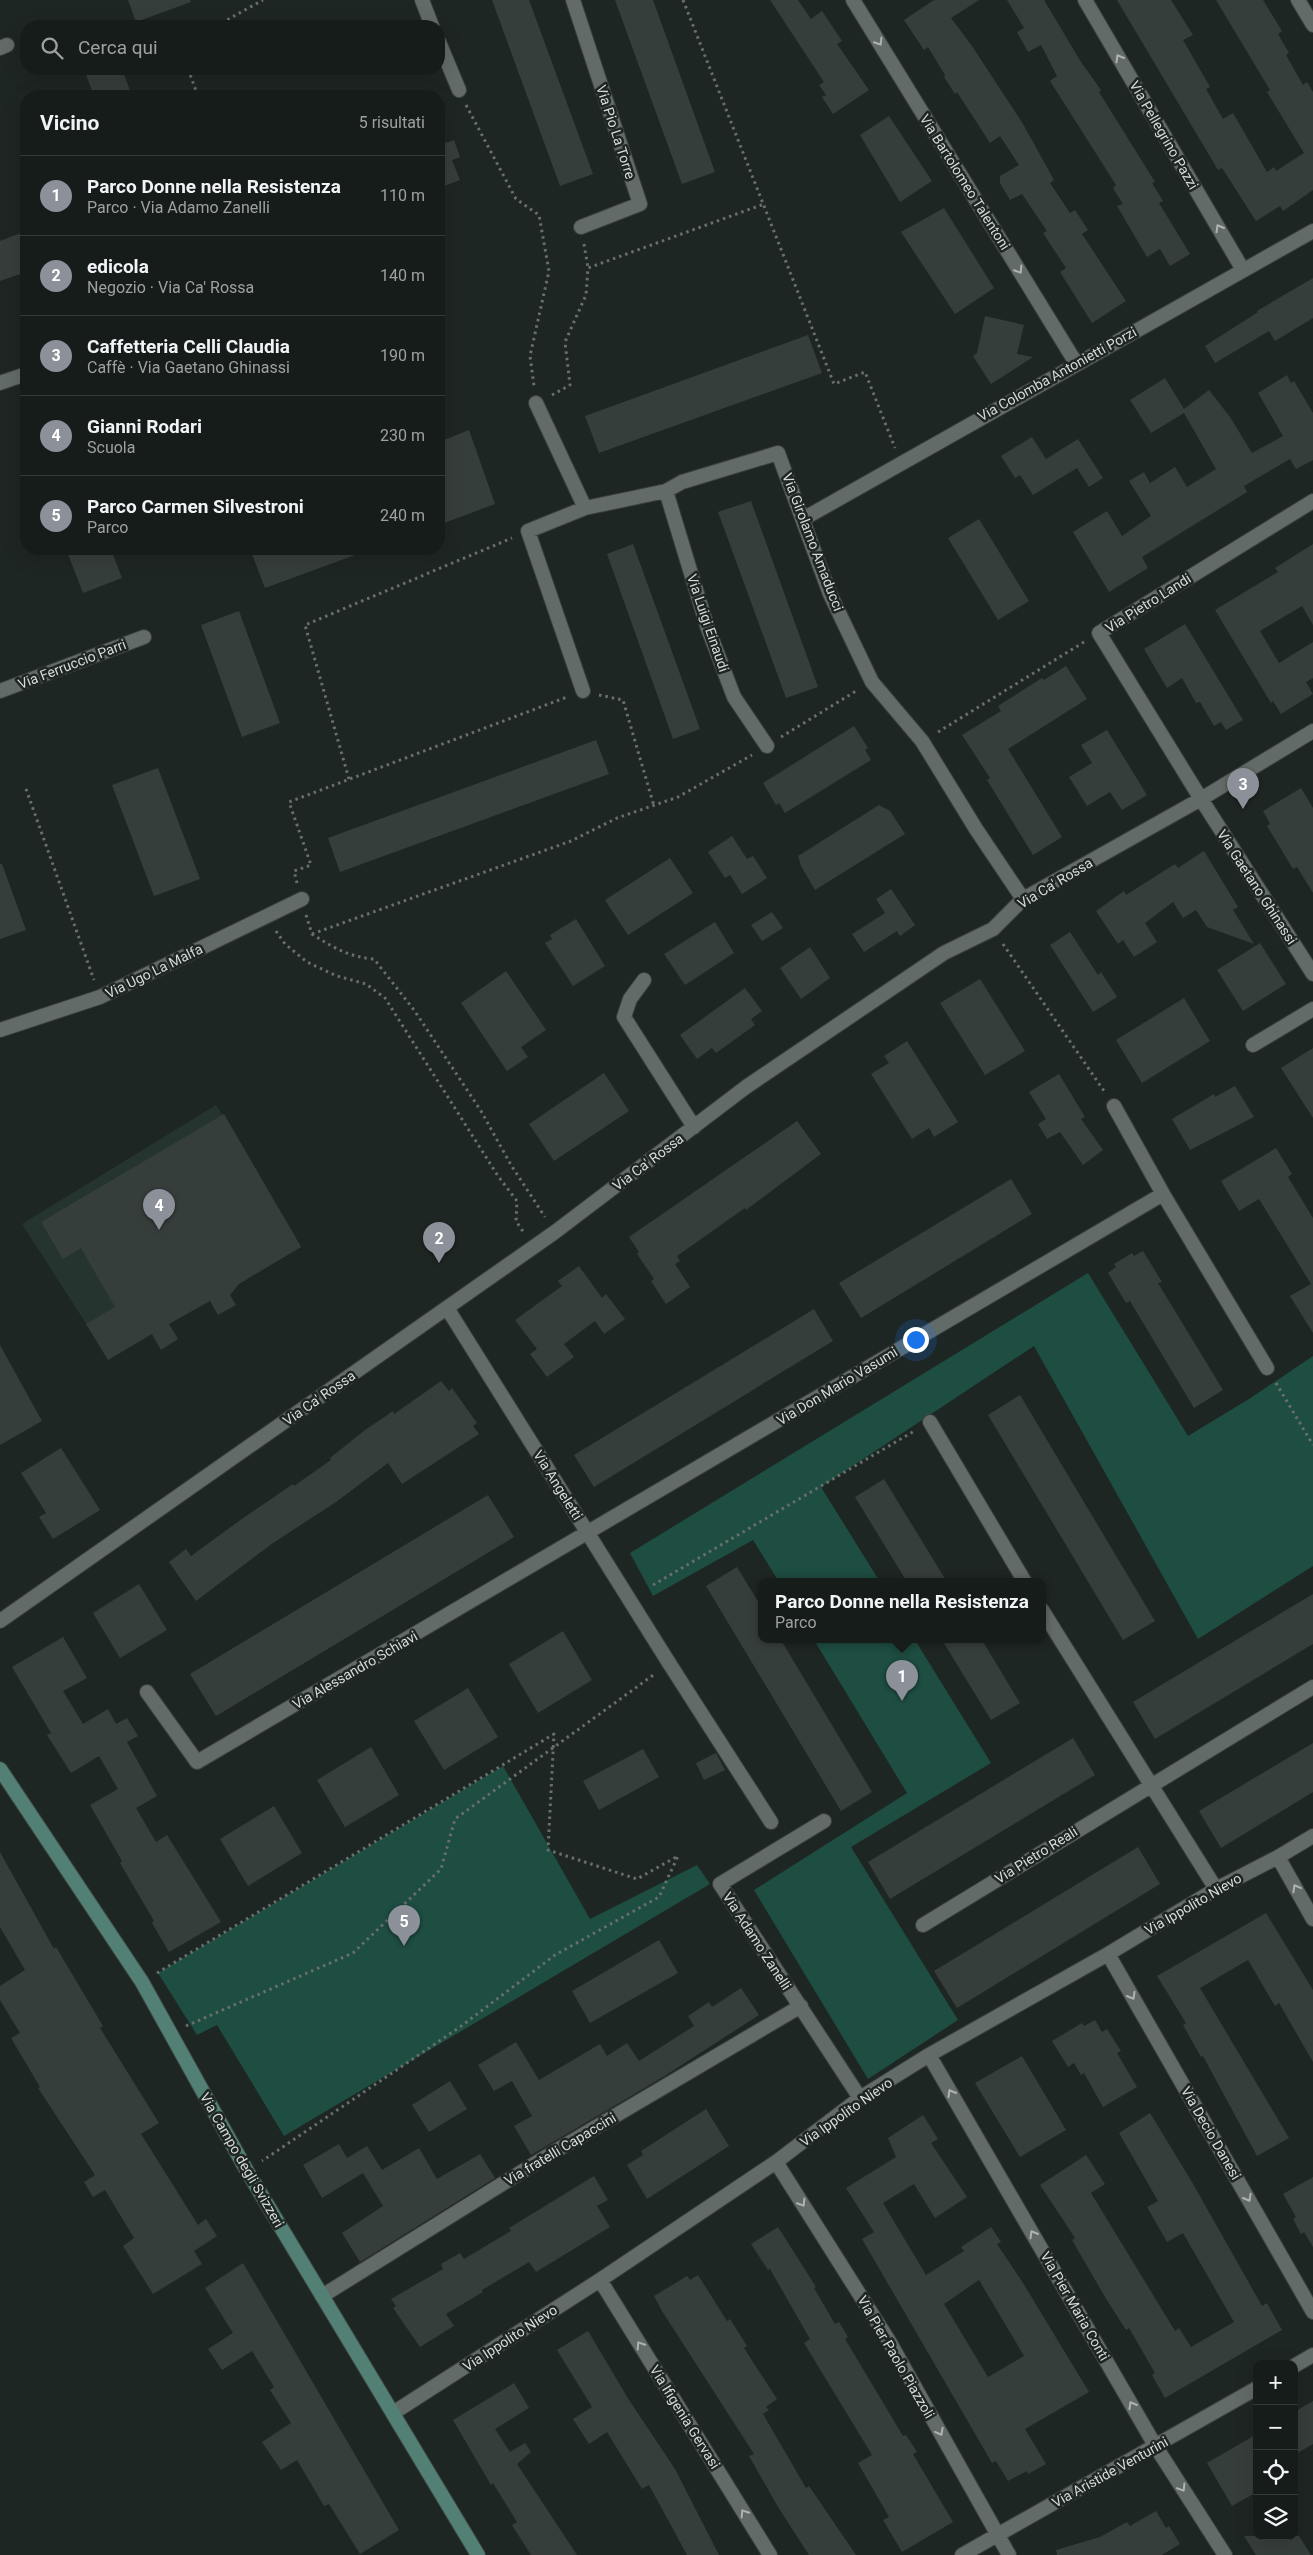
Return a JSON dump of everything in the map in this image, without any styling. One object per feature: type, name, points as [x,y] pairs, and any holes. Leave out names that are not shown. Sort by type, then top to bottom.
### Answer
[{"type":"main road","name":"Via Campo degli Svizzeri","points":[[0,1769],[142,1982],[247,2171],[478,2555]]},
{"type":"street","points":[[422,0],[430,20]]},
{"type":"street","name":"Via Pio La Torre","points":[[573,0],[640,204],[581,227]]},
{"type":"street","name":"Via Bartolomeo Talentoni","points":[[853,0],[1076,363]]},
{"type":"street","name":"Via Pellegrino Pazzi","points":[[1085,0],[1243,270]]},
{"type":"street","points":[[1298,0],[1313,24]]},
{"type":"street","points":[[445,57],[458,90]]},
{"type":"street","name":"Via Colomba Antonietti Porzi","points":[[803,519],[1076,363],[1313,231]]},
{"type":"street","points":[[0,383],[20,376]]},
{"type":"street","points":[[536,403],[585,508]]},
{"type":"street","name":"Via Girolamo Amaducci","points":[[528,531],[585,508],[666,491],[682,482],[778,453],[830,594],[872,682],[922,741],[976,830],[1023,899]]},
{"type":"street","name":"Via Luigi Einaudi","points":[[666,491],[707,626],[734,697],[767,746]]},
{"type":"street","name":"Via Pietro Landi","points":[[1201,800],[1099,633],[1313,502]]},
{"type":"street","points":[[528,531],[583,691]]},
{"type":"street","name":"Via Ferruccio Parri","points":[[0,691],[144,637]]},
{"type":"street","name":"Via Ca' Rossa","points":[[0,1621],[534,1248],[746,1087],[944,953],[993,928],[1023,899],[1201,800],[1313,731]]},
{"type":"street","name":"Via Gaetano Ghinassi","points":[[1201,800],[1313,974]]},
{"type":"street","name":"Via Ugo La Malfa","points":[[0,1030],[100,997],[302,899]]},
{"type":"street","points":[[644,980],[630,999],[624,1017],[694,1127]]},
{"type":"street","points":[[1254,1045],[1313,1009]]},
{"type":"street","points":[[1114,1106],[1163,1194],[1267,1368]]},
{"type":"street","name":"Via Don Mario Vasumi","points":[[588,1533],[1163,1194]]},
{"type":"street","name":"Via Angeletti","points":[[447,1308],[669,1663],[772,1822]]},
{"type":"street","points":[[930,1422],[1023,1578]]},
{"type":"street","name":"Via Alessandro Schiavi","points":[[147,1692],[197,1762],[588,1533]]},
{"type":"street","points":[[1046,1617],[1149,1785],[1216,1889]]},
{"type":"street","name":"Via Pietro Reali","points":[[923,1925],[1149,1785],[1313,1687]]},
{"type":"street","name":"Via Adamo Zanelli","points":[[824,1822],[720,1884],[860,2098]]},
{"type":"street","name":"Via Ippolito Nievo","points":[[394,2413],[600,2280],[776,2162],[860,2098],[929,2055],[1108,1954],[1216,1889],[1278,1857],[1313,1836]]},
{"type":"street","points":[[1278,1857],[1313,1919]]},
{"type":"street","name":"Via Decio Danesi","points":[[1108,1954],[1313,2312]]},
{"type":"street","name":"Via fratelli Capaccini","points":[[322,2296],[552,2153],[800,2006]]},
{"type":"street","name":"Via Pier Maria Conti","points":[[929,2055],[1156,2447],[1225,2555]]},
{"type":"street","name":"Via Pier Paolo Piazzoli","points":[[776,2162],[889,2341],[1009,2555]]},
{"type":"street","name":"Via Ifigenia Gervasi","points":[[600,2280],[770,2555]]},
{"type":"street","points":[[1298,2364],[1313,2356]]},
{"type":"street","name":"Via Aristide Venturini","points":[[962,2555],[1156,2447],[1253,2390]]},
{"type":"path","points":[[227,20],[263,0]]},
{"type":"path","points":[[683,0],[834,384],[865,372],[901,463]]},
{"type":"path","points":[[190,75],[196,90]]},
{"type":"path","points":[[458,90],[516,199],[539,215],[549,271],[530,356],[536,403],[570,385],[565,342],[586,295],[588,268],[581,227]]},
{"type":"path","points":[[588,268],[764,204]]},
{"type":"path","points":[[349,779],[305,625],[528,531]]},
{"type":"path","points":[[922,741],[1099,633]]},
{"type":"path","points":[[312,934],[520,862],[571,842],[617,818],[678,798],[767,746],[835,702],[872,682]]},
{"type":"path","points":[[555,1232],[511,1165],[481,1111],[414,1010],[374,959],[355,958],[334,948],[312,934],[294,871],[311,865],[289,802],[583,691],[623,700],[654,806]]},
{"type":"path","points":[[26,790],[100,997]]},
{"type":"path","points":[[266,916],[285,944],[307,962],[337,976],[366,984],[385,998],[498,1176],[517,1201],[516,1220],[534,1248]]},
{"type":"path","points":[[993,928],[1114,1106]]},
{"type":"path","points":[[1267,1368],[1313,1445]]},
{"type":"path","points":[[653,1585],[930,1422]]},
{"type":"path","points":[[170,2033],[353,1953],[441,1869],[455,1819],[669,1663]]},
{"type":"path","points":[[142,1982],[268,1908],[554,1734],[548,1850],[637,1879],[678,1856],[660,1897],[554,1955],[460,2027],[247,2171]]},
{"type":"shaded area","points":[[216,1105],[296,1237],[105,1353],[22,1224]]},
{"type":"green space","points":[[1088,1273],[1188,1436],[1249,1399],[1313,1356],[1313,1566],[1198,1639],[1034,1346],[821,1487],[878,1578],[777,1578],[753,1540],[653,1596],[630,1553]]},
{"type":"green space","points":[[816,1643],[917,1643],[991,1763],[851,1847],[958,2020],[868,2079],[754,1890],[907,1793]]},
{"type":"green space","points":[[503,1766],[590,1919],[697,1865],[710,1884],[284,2136],[217,2025],[197,2035],[158,1973]]},
{"type":"building","points":[[128,0],[190,0],[191,2],[142,20],[135,20]]},
{"type":"building","points":[[492,0],[529,0],[593,174],[560,186]]},
{"type":"building","points":[[615,0],[653,0],[715,172],[682,184]]},
{"type":"building","points":[[770,0],[798,0],[811,19],[822,11],[842,41],[837,44],[869,90],[833,114],[822,97],[826,95],[819,85],[824,82]]},
{"type":"building","points":[[934,0],[979,0],[951,18],[972,46],[1023,124],[1054,180],[1050,183],[1070,213],[1075,210],[1088,230],[1082,234],[1126,301],[1092,323],[1060,272],[1066,268],[1043,233],[1047,231],[1022,194],[1010,200],[1000,183],[1000,176],[1019,165],[1000,136],[990,143],[957,92],[955,94],[944,77],[945,75],[928,47],[924,50],[904,20]]},
{"type":"building","points":[[1007,0],[1044,0],[1081,62],[1101,90],[1099,92],[1155,182],[1152,183],[1163,201],[1159,203],[1190,254],[1170,266],[1160,249],[1147,257],[1117,206],[1123,204],[1113,188],[1116,185],[1050,81],[1057,76],[1041,45],[1028,52],[1017,32],[1024,28]]},
{"type":"building","points":[[1117,0],[1171,0],[1193,35],[1183,40],[1210,87],[1206,89],[1223,119],[1233,113],[1267,172],[1274,167],[1276,171],[1304,153],[1267,92],[1270,90],[1216,0],[1263,0],[1282,31],[1278,34],[1289,53],[1286,55],[1303,85],[1307,82],[1313,92],[1313,190],[1283,211],[1280,206],[1256,221],[1222,168],[1218,170]]},
{"type":"building","points":[[86,75],[124,75],[130,90],[92,90]]},
{"type":"building","points":[[889,116],[932,181],[900,202],[860,135]]},
{"type":"building","points":[[445,140],[446,143],[454,140],[460,157],[452,160],[460,180],[445,186]]},
{"type":"building","points":[[944,208],[994,288],[955,314],[901,232]]},
{"type":"building","points":[[20,233],[20,274],[0,281],[0,241]]},
{"type":"building","points":[[1313,278],[1313,318],[1275,341],[1269,331],[1215,363],[1205,346],[1257,311]]},
{"type":"building","points":[[985,316],[1024,325],[1017,354],[1033,357],[991,384],[973,356],[977,353]]},
{"type":"building","points":[[808,335],[822,373],[599,453],[585,416]]},
{"type":"building","points":[[1287,375],[1291,383],[1294,381],[1313,413],[1313,460],[1296,469],[1290,459],[1244,486],[1247,492],[1142,557],[1148,568],[1109,592],[1073,532],[1107,511],[1122,536],[1151,516],[1129,481],[1144,472],[1150,483],[1175,467],[1187,487],[1216,469],[1184,413],[1151,433],[1130,400],[1165,378],[1184,409],[1209,390],[1230,417],[1252,453],[1283,436],[1258,393]]},
{"type":"building","points":[[469,430],[495,504],[445,523],[445,440]]},
{"type":"building","points":[[1032,437],[1046,459],[1078,439],[1103,478],[1089,487],[1077,468],[1033,495],[1020,475],[1015,478],[1001,456]]},
{"type":"building","points":[[751,501],[818,687],[786,698],[718,512]]},
{"type":"building","points":[[979,519],[1029,601],[998,620],[948,538]]},
{"type":"building","points":[[633,544],[700,729],[673,739],[607,554]]},
{"type":"building","points":[[1313,544],[1313,625],[1302,606],[1260,631],[1279,663],[1313,642],[1313,678],[1306,682],[1313,694],[1281,714],[1273,701],[1271,703],[1215,610],[1278,572],[1275,568]]},
{"type":"building","points":[[68,555],[113,555],[122,578],[83,593]]},
{"type":"building","points":[[252,555],[355,555],[265,588]]},
{"type":"building","points":[[239,611],[280,723],[242,737],[201,625]]},
{"type":"building","points":[[1185,624],[1243,720],[1226,730],[1221,722],[1214,726],[1200,702],[1196,703],[1182,678],[1167,688],[1144,649]]},
{"type":"building","points":[[1066,666],[1087,699],[1008,749],[1062,837],[1033,855],[987,780],[990,778],[962,735],[1001,711],[998,706],[1042,678],[1044,680]]},
{"type":"building","points":[[854,726],[868,748],[865,750],[871,760],[785,813],[779,803],[776,805],[763,783]]},
{"type":"building","points":[[1107,730],[1147,795],[1122,810],[1110,792],[1087,806],[1069,777],[1092,763],[1081,745]]},
{"type":"building","points":[[596,740],[609,774],[340,872],[328,838]]},
{"type":"building","points":[[158,768],[200,879],[154,896],[112,785]]},
{"type":"building","points":[[1301,788],[1313,808],[1313,893],[1297,867],[1293,869],[1267,826],[1270,824],[1263,811]]},
{"type":"building","points":[[879,805],[890,811],[905,834],[815,890],[801,866],[798,856]]},
{"type":"building","points":[[732,836],[747,859],[753,856],[767,878],[742,894],[730,875],[725,878],[708,852]]},
{"type":"building","points":[[1204,851],[1238,907],[1233,910],[1254,944],[1207,927],[1196,910],[1183,918],[1173,902],[1145,923],[1157,942],[1134,957],[1123,940],[1118,944],[1096,911],[1124,891],[1126,895],[1175,864],[1178,868]]},
{"type":"building","points":[[670,858],[693,893],[628,935],[605,900]]},
{"type":"building","points":[[0,864],[2,864],[26,930],[0,939]]},
{"type":"building","points":[[891,889],[915,925],[900,936],[897,931],[864,952],[852,934],[885,913],[876,899]]},
{"type":"building","points":[[772,912],[783,928],[762,941],[751,925]]},
{"type":"building","points":[[576,919],[605,966],[573,986],[545,943],[552,939],[550,935]]},
{"type":"building","points":[[715,922],[734,953],[685,985],[664,954]]},
{"type":"building","points":[[1070,932],[1098,975],[1101,972],[1117,997],[1093,1012],[1050,945]]},
{"type":"building","points":[[1260,943],[1286,984],[1243,1011],[1217,970]]},
{"type":"building","points":[[810,947],[830,978],[801,999],[780,968]]},
{"type":"building","points":[[506,971],[546,1030],[521,1047],[528,1057],[507,1071],[461,1003]]},
{"type":"building","points":[[980,979],[1025,1051],[985,1075],[940,1003]]},
{"type":"building","points":[[745,988],[762,1011],[751,1019],[755,1025],[716,1053],[712,1048],[697,1059],[680,1035]]},
{"type":"building","points":[[1184,998],[1210,1041],[1142,1083],[1116,1040]]},
{"type":"building","points":[[907,1041],[958,1122],[934,1137],[929,1128],[912,1139],[871,1074],[889,1063],[884,1056]]},
{"type":"building","points":[[1313,1048],[1313,1118],[1281,1068]]},
{"type":"building","points":[[604,1073],[629,1111],[554,1161],[529,1124]]},
{"type":"building","points":[[1059,1074],[1085,1117],[1081,1119],[1103,1150],[1083,1165],[1060,1132],[1047,1139],[1038,1124],[1046,1119],[1029,1092]]},
{"type":"building","points":[[1235,1086],[1254,1117],[1190,1150],[1172,1119],[1214,1094],[1215,1097]]},
{"type":"building","points":[[224,1114],[301,1247],[239,1284],[230,1295],[236,1305],[218,1315],[210,1301],[169,1324],[178,1339],[161,1350],[152,1334],[108,1360],[86,1324],[115,1307],[81,1248],[63,1259],[41,1222]]},
{"type":"building","points":[[797,1121],[821,1154],[746,1210],[745,1208],[677,1256],[680,1261],[675,1264],[690,1287],[666,1304],[651,1281],[654,1279],[637,1254],[639,1252],[629,1237]]},
{"type":"building","points":[[1276,1148],[1292,1174],[1288,1177],[1313,1218],[1313,1333],[1290,1296],[1311,1284],[1259,1199],[1239,1211],[1221,1181]]},
{"type":"building","points":[[1011,1179],[1032,1214],[861,1318],[839,1283]]},
{"type":"building","points":[[1143,1251],[1162,1282],[1158,1283],[1223,1390],[1194,1408],[1130,1301],[1126,1303],[1108,1273],[1116,1267],[1114,1264],[1132,1253],[1134,1256]]},
{"type":"building","points":[[579,1266],[602,1298],[606,1294],[625,1319],[604,1334],[595,1321],[564,1344],[574,1357],[547,1377],[530,1354],[537,1349],[515,1320],[562,1286],[558,1281]]},
{"type":"building","points":[[814,1309],[833,1341],[594,1487],[574,1455]]},
{"type":"building","points":[[0,1345],[42,1421],[0,1445]]},
{"type":"building","points":[[441,1381],[449,1391],[452,1388],[477,1423],[473,1426],[479,1434],[402,1484],[388,1463],[336,1502],[273,1543],[196,1601],[169,1562],[186,1549],[191,1556],[239,1521],[331,1460],[330,1458],[365,1430],[393,1411],[394,1414]]},
{"type":"building","points":[[1020,1395],[1155,1621],[1123,1640],[988,1415]]},
{"type":"building","points":[[61,1448],[100,1510],[53,1539],[39,1517],[46,1513],[21,1473]]},
{"type":"building","points":[[884,1479],[945,1578],[905,1578],[855,1497]]},
{"type":"building","points":[[488,1495],[514,1537],[216,1716],[190,1674]]},
{"type":"building","points":[[737,1567],[758,1601],[758,1643],[783,1643],[872,1792],[841,1811],[706,1586]]},
{"type":"building","points":[[139,1584],[167,1630],[120,1658],[93,1613]]},
{"type":"building","points":[[1313,1594],[1313,1644],[1155,1739],[1133,1702]]},
{"type":"building","points":[[563,1631],[592,1680],[538,1713],[509,1664]]},
{"type":"building","points":[[63,1637],[87,1678],[63,1691],[83,1724],[108,1709],[116,1724],[127,1718],[138,1736],[127,1742],[157,1796],[136,1808],[156,1842],[167,1835],[221,1922],[169,1952],[152,1923],[154,1921],[120,1863],[122,1861],[90,1805],[118,1789],[99,1756],[71,1773],[47,1735],[51,1733],[12,1667]]},
{"type":"building","points":[[944,1643],[984,1643],[1020,1703],[991,1720]]},
{"type":"building","points":[[468,1688],[498,1737],[444,1770],[414,1721]]},
{"type":"building","points":[[1073,1738],[1095,1775],[890,1899],[868,1862]]},
{"type":"building","points":[[1313,1743],[1313,1792],[1221,1848],[1199,1811]]},
{"type":"building","points":[[371,1747],[399,1795],[345,1827],[317,1780]]},
{"type":"building","points":[[643,1749],[659,1777],[599,1810],[583,1781]]},
{"type":"building","points":[[716,1753],[725,1770],[704,1780],[696,1763]]},
{"type":"building","points":[[274,1806],[302,1853],[248,1886],[220,1839]]},
{"type":"building","points":[[1138,1847],[1160,1884],[957,2008],[934,1971]]},
{"type":"building","points":[[0,1852],[54,1949],[56,1947],[103,2026],[100,2028],[159,2123],[141,2134],[198,2225],[206,2219],[217,2236],[194,2251],[202,2264],[153,2294],[123,2246],[134,2238],[105,2190],[93,2197],[84,2182],[95,2175],[38,2088],[40,2087],[11,2038],[20,2033],[0,2000],[0,1986],[25,1970],[0,1927]]},
{"type":"building","points":[[1266,1913],[1313,1990],[1313,2062],[1279,2003],[1275,2006],[1248,1960],[1200,1988],[1289,2138],[1257,2156],[1203,2056],[1201,2057],[1183,2025],[1186,2023],[1157,1976]]},
{"type":"building","points":[[659,1940],[678,1973],[590,2023],[572,1991]]},
{"type":"building","points":[[741,1988],[759,2015],[663,2077],[531,2155],[514,2126],[532,2116],[512,2081],[494,2091],[478,2065],[516,2042],[539,2080],[600,2044],[607,2056],[627,2043],[639,2061],[694,2026],[688,2016],[709,2002],[712,2007]]},
{"type":"building","points":[[1095,2020],[1102,2032],[1107,2029],[1121,2051],[1117,2053],[1137,2087],[1103,2107],[1084,2073],[1081,2075],[1074,2063],[1068,2067],[1052,2041],[1082,2023],[1084,2026]]},
{"type":"building","points":[[1022,2056],[1066,2130],[1020,2157],[975,2083]]},
{"type":"building","points":[[450,2081],[467,2109],[429,2132],[412,2105]]},
{"type":"building","points":[[706,2109],[729,2146],[647,2199],[627,2165],[643,2155],[641,2151]]},
{"type":"building","points":[[1150,2113],[1192,2182],[1262,2306],[1267,2303],[1282,2330],[1165,2398],[1152,2375],[1155,2373],[1129,2328],[1126,2330],[1105,2297],[1072,2240],[1075,2238],[1040,2185],[1086,2155],[1105,2184],[1091,2193],[1175,2331],[1179,2328],[1191,2347],[1234,2322],[1183,2233],[1167,2242],[1147,2207],[1158,2201],[1119,2133]]},
{"type":"building","points":[[923,2115],[938,2139],[931,2143],[967,2197],[935,2218],[914,2184],[883,2203],[926,2275],[964,2251],[961,2247],[991,2227],[1001,2242],[997,2244],[1089,2392],[1025,2429],[1046,2464],[1028,2474],[1027,2471],[1008,2481],[996,2461],[992,2463],[862,2239],[874,2232],[846,2188],[896,2157],[888,2138]],"holes":[[[979,2280],[1024,2356],[988,2377],[944,2304]]]},
{"type":"building","points":[[339,2144],[347,2158],[367,2146],[382,2170],[419,2148],[437,2179],[480,2154],[495,2178],[360,2262],[342,2233],[383,2206],[363,2173],[322,2198],[303,2165]]},
{"type":"building","points":[[594,2176],[608,2200],[597,2206],[610,2227],[536,2272],[529,2262],[482,2290],[483,2292],[446,2314],[454,2326],[420,2347],[393,2308],[396,2306],[391,2299],[443,2269],[441,2264],[460,2253],[464,2259],[511,2231],[509,2228]]},
{"type":"building","points":[[1313,2177],[1313,2247],[1304,2232],[1301,2234],[1293,2219],[1296,2217],[1283,2194]]},
{"type":"building","points":[[778,2227],[816,2287],[814,2288],[835,2324],[839,2322],[848,2337],[845,2339],[903,2436],[906,2435],[917,2452],[913,2454],[953,2522],[902,2552],[883,2520],[889,2517],[858,2463],[872,2455],[804,2343],[810,2339],[770,2269],[768,2270],[751,2244]]},
{"type":"building","points":[[243,2263],[399,2530],[360,2554],[329,2504],[324,2506],[297,2460],[281,2470],[262,2442],[291,2423],[270,2390],[274,2387],[252,2351],[222,2370],[208,2349],[233,2333],[205,2288]]},
{"type":"building","points":[[698,2275],[727,2321],[730,2319],[747,2346],[744,2348],[777,2399],[766,2407],[769,2410],[763,2414],[806,2488],[809,2486],[856,2555],[809,2555],[778,2507],[749,2456],[754,2454],[662,2311],[654,2296],[687,2276],[690,2280]]},
{"type":"building","points":[[588,2331],[629,2400],[675,2469],[719,2555],[687,2555],[649,2485],[642,2489],[607,2432],[589,2444],[573,2419],[592,2407],[557,2350]]},
{"type":"building","points":[[514,2383],[529,2408],[495,2429],[510,2452],[525,2443],[531,2452],[517,2464],[577,2555],[531,2555],[512,2525],[517,2522],[493,2483],[491,2485],[453,2420]]},
{"type":"building","points":[[1313,2401],[1313,2444],[1298,2453],[1298,2450],[1298,2410]]},
{"type":"building","points":[[1253,2436],[1253,2494],[1232,2506],[1207,2463]]},
{"type":"building","points":[[1156,2511],[1166,2528],[1169,2526],[1180,2544],[1162,2555],[1057,2555],[1056,2550],[1100,2537],[1127,2522],[1130,2526]]},
{"type":"building","points":[[1244,2536],[1253,2536],[1253,2540],[1298,2540],[1299,2536],[1311,2555],[1256,2555]]},
{"type":"place","name":"Caffetteria Celli Claudia","points":[[1243,809]]},
{"type":"place","name":"Gianni Rodari","points":[[159,1230]]},
{"type":"place","name":"edicola","points":[[439,1263]]},
{"type":"place","name":"Parco Donne nella Resistenza","points":[[902,1701]]},
{"type":"place","name":"Parco Carmen Silvestroni","points":[[404,1946]]}]
